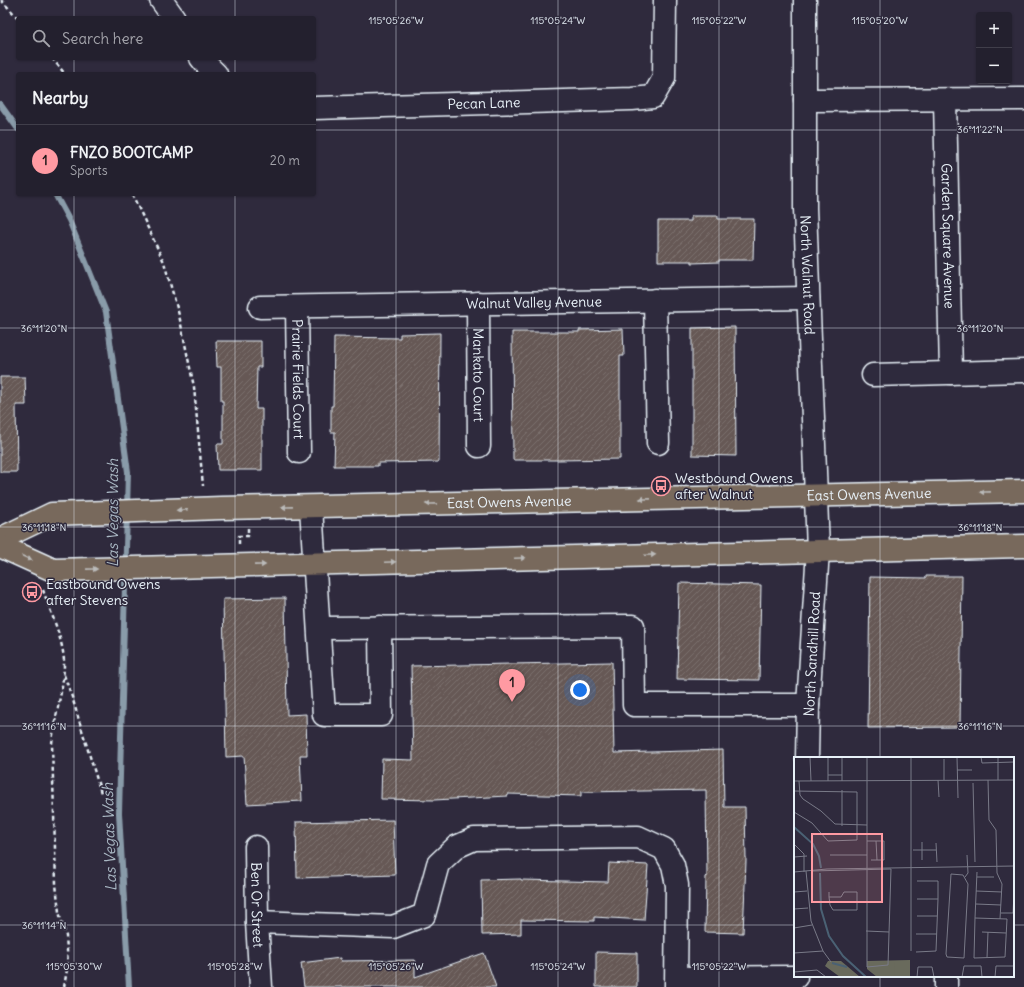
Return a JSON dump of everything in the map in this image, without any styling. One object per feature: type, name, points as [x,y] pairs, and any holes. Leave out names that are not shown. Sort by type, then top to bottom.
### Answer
[{"type":"main road","name":"East Owens Avenue","points":[[0,539],[52,514],[221,508],[1024,491]]},
{"type":"main road","points":[[0,546],[51,579],[230,566],[1024,546]]},
{"type":"street","points":[[161,0],[173,16]]},
{"type":"street","name":"Pecan Lane","points":[[316,108],[632,99],[653,97],[664,78],[665,0]]},
{"type":"street","name":"North Walnut Road","points":[[805,0],[805,208],[818,550]]},
{"type":"street","points":[[202,60],[214,72]]},
{"type":"street","points":[[805,100],[1024,99]]},
{"type":"street","name":"Garden Square Avenue","points":[[944,100],[951,373]]},
{"type":"street","name":"Walnut Valley Avenue","points":[[260,307],[808,298]]},
{"type":"street","points":[[655,300],[658,443]]},
{"type":"street","name":"Mankato Court","points":[[478,303],[479,446]]},
{"type":"street","name":"Prairie Fields Court","points":[[296,306],[298,452]]},
{"type":"street","points":[[873,375],[1024,371]]},
{"type":"street","points":[[311,507],[324,715],[381,715],[380,627]]},
{"type":"street","name":"North Sandhill Road","points":[[807,757],[808,705],[818,550]]},
{"type":"street","points":[[319,628],[633,626],[634,705],[808,705]]},
{"type":"street","points":[[257,922],[393,927],[424,915],[438,864],[456,847],[474,839],[638,837],[664,849],[673,865],[677,885],[676,983],[796,980]]},
{"type":"street","name":"Ben Or Street","points":[[256,848],[257,922],[261,987]]},
{"type":"path","points":[[2,0],[16,16]]},
{"type":"path","points":[[54,60],[63,72]]},
{"type":"path","points":[[133,196],[164,262],[179,315],[194,387],[204,490]]},
{"type":"path","points":[[230,566],[239,536],[248,536],[248,508]]},
{"type":"path","points":[[51,579],[43,588],[63,648],[64,675],[53,728],[52,744],[56,884],[59,912],[66,936],[68,957],[64,987]]},
{"type":"path","points":[[64,675],[101,793]]},
{"type":"building","points":[[691,216],[718,216],[718,219],[754,219],[753,260],[719,260],[719,262],[692,263],[692,261],[658,261],[658,221],[691,221]]},
{"type":"building","points":[[735,327],[736,456],[692,455],[692,328]]},
{"type":"building","points":[[623,329],[624,356],[620,356],[620,459],[513,460],[512,332],[579,332],[579,330]]},
{"type":"building","points":[[440,333],[439,462],[378,463],[378,466],[334,466],[335,432],[331,432],[331,406],[333,406],[334,337],[400,338],[400,334]]},
{"type":"building","points":[[216,341],[261,341],[261,367],[257,367],[256,409],[262,409],[262,470],[218,470],[217,444],[223,444],[223,401],[221,401],[221,367],[217,367]]},
{"type":"building","points":[[0,377],[25,377],[26,405],[16,405],[17,472],[0,472]]},
{"type":"building","points":[[926,576],[962,576],[960,727],[868,728],[870,577],[926,578]]},
{"type":"building","points":[[679,583],[761,585],[759,680],[677,679]]},
{"type":"building","points":[[285,598],[287,715],[306,714],[307,755],[300,755],[302,801],[247,804],[244,756],[226,757],[223,599]]},
{"type":"building","points":[[612,662],[614,753],[723,750],[724,807],[745,807],[746,861],[743,933],[705,932],[706,876],[707,877],[706,790],[581,792],[581,796],[508,794],[508,796],[434,800],[381,799],[382,759],[413,760],[411,666]]},
{"type":"building","points":[[393,820],[395,875],[297,878],[296,822]]},
{"type":"building","points":[[609,863],[648,865],[644,920],[594,917],[594,921],[521,920],[521,934],[482,935],[481,880],[521,879],[608,882]]},
{"type":"building","points":[[596,952],[637,953],[637,987],[596,987]]},
{"type":"building","points":[[484,953],[496,987],[304,987],[301,963],[340,958],[340,961],[415,960],[415,977]]},
{"type":"waterway","name":"Las Vegas Wash","points":[[0,104],[16,126]]},
{"type":"waterway","name":"Las Vegas Wash","points":[[56,196],[69,220],[106,312],[128,472],[119,813],[129,987]]},
{"type":"place","name":"Westbound Owens after Walnut","points":[[661,486]]},
{"type":"place","name":"Eastbound Owens after Stevens","points":[[32,592]]},
{"type":"place","name":"FNZO BOOTCAMP","points":[[512,702]]}]
